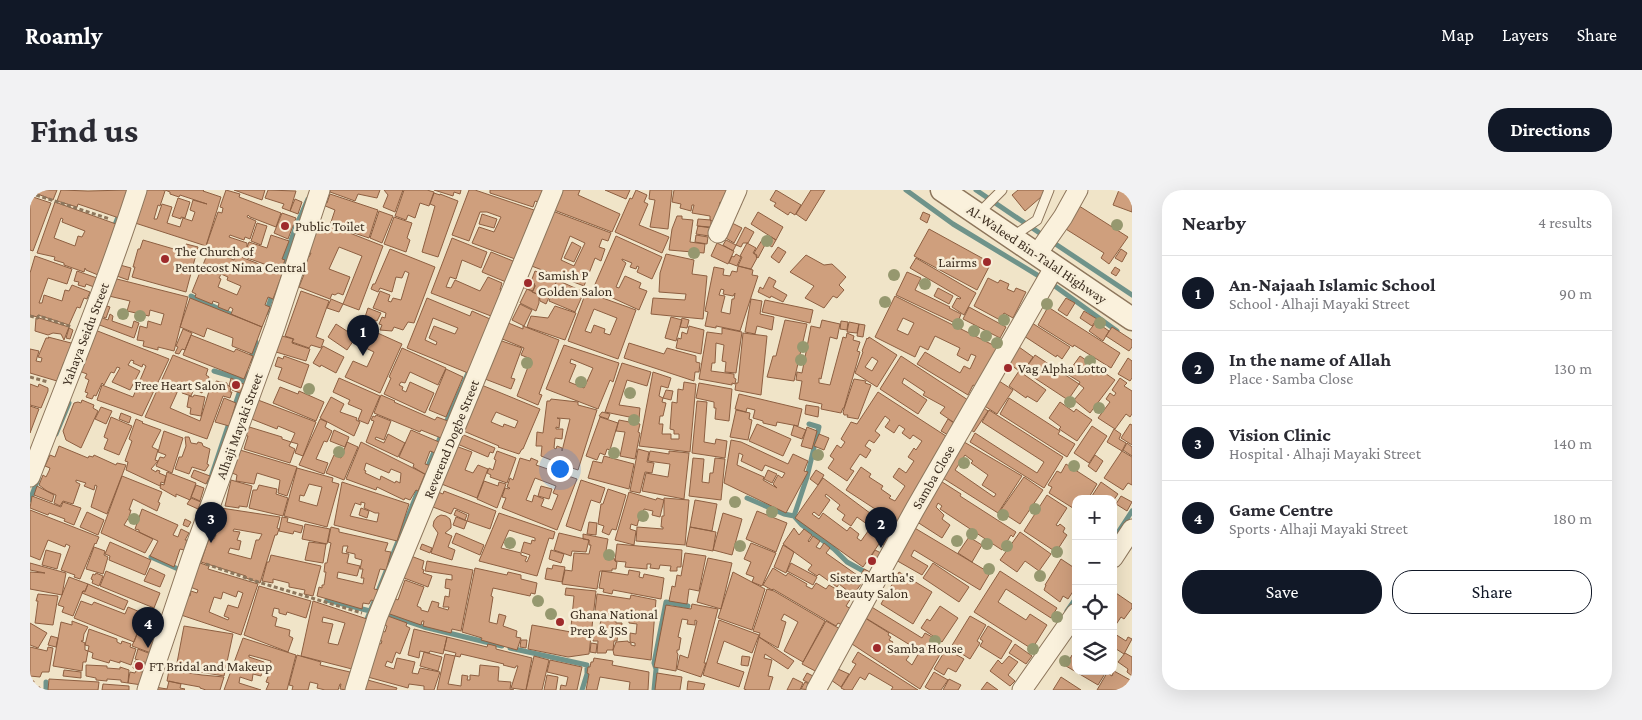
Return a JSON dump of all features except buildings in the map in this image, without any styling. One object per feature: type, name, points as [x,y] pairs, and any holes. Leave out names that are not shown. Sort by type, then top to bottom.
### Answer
[{"type":"street","name":"Yahaya Seidu Street","points":[[30,477],[86,332],[137,190]]},
{"type":"street","name":"Alhaji Mayaki Street","points":[[146,690],[275,327],[320,190]]},
{"type":"street","name":"Reverend Dogbe Street","points":[[355,690],[377,618],[553,190]]},
{"type":"street","points":[[718,233],[737,190]]},
{"type":"street","name":"Al-Waleed Bin-Talal Highway","points":[[942,190],[1132,319]]},
{"type":"street","name":"Samba Close","points":[[816,690],[915,509],[1046,260],[1063,217],[1078,190]]},
{"type":"street","points":[[1117,552],[1132,529]]},
{"type":"street","points":[[1022,690],[1072,619]]},
{"type":"lane","points":[[978,214],[1002,190]]},
{"type":"lane","points":[[1012,238],[1037,220],[1049,190]]},
{"type":"path","points":[[30,193],[126,224]]},
{"type":"path","points":[[30,316],[37,318],[39,316],[86,332]]},
{"type":"path","points":[[191,559],[258,582],[377,618]]},
{"type":"waterway","points":[[906,190],[953,224],[1052,284],[1117,331]]},
{"type":"waterway","points":[[976,190],[1044,236]]},
{"type":"waterway","points":[[278,277],[296,226],[308,199]]},
{"type":"waterway","points":[[113,230],[120,212]]},
{"type":"waterway","points":[[1051,241],[1132,295]]},
{"type":"waterway","points":[[266,313],[273,292]]},
{"type":"waterway","points":[[191,296],[250,323]]},
{"type":"waterway","points":[[250,360],[256,342]]},
{"type":"waterway","points":[[214,371],[244,380]]},
{"type":"waterway","points":[[234,408],[246,373]]},
{"type":"waterway","points":[[445,425],[468,373]]},
{"type":"waterway","points":[[56,434],[69,403]]},
{"type":"waterway","points":[[209,483],[230,420]]},
{"type":"waterway","points":[[794,516],[807,477],[819,427],[809,424]]},
{"type":"waterway","points":[[426,471],[442,433]]},
{"type":"waterway","points":[[30,500],[38,479]]},
{"type":"waterway","points":[[365,624],[420,486]]},
{"type":"waterway","points":[[747,498],[784,514],[794,516],[802,525],[834,549],[847,562],[867,573]]},
{"type":"waterway","points":[[1117,534],[1132,511]]},
{"type":"waterway","points":[[151,557],[178,569]]},
{"type":"waterway","points":[[327,600],[370,611]]},
{"type":"waterway","points":[[654,690],[656,669],[654,663],[666,602],[688,606]]},
{"type":"waterway","points":[[1067,611],[1072,604]]},
{"type":"waterway","points":[[385,614],[424,627],[502,646]]},
{"type":"waterway","points":[[510,648],[587,665],[587,674],[582,690]]},
{"type":"waterway","points":[[46,682],[46,690]]},
{"type":"place","name":"Public Toilet","points":[[285,226]]},
{"type":"place","name":"The Church of Pentecost Nima Central","points":[[165,259]]},
{"type":"place","name":"Lairms","points":[[987,262]]},
{"type":"place","name":"Samish P Golden Salon","points":[[528,283]]},
{"type":"place","name":"An-Najaah Islamic School","points":[[363,356]]},
{"type":"place","name":"Vag Alpha Lotto","points":[[1008,368]]},
{"type":"place","name":"Free Heart Salon","points":[[236,385]]},
{"type":"place","name":"Vision Clinic","points":[[211,543]]},
{"type":"place","name":"In the name of Allah","points":[[881,548]]},
{"type":"place","name":"Sister Martha's Beauty Salon","points":[[872,561]]},
{"type":"place","name":"Ghana National Prep & JSS","points":[[560,622]]},
{"type":"place","name":"Game Centre","points":[[148,648]]},
{"type":"place","name":"Samba House","points":[[877,648]]},
{"type":"place","name":"FT Bridal and Makeup","points":[[139,666]]}]
